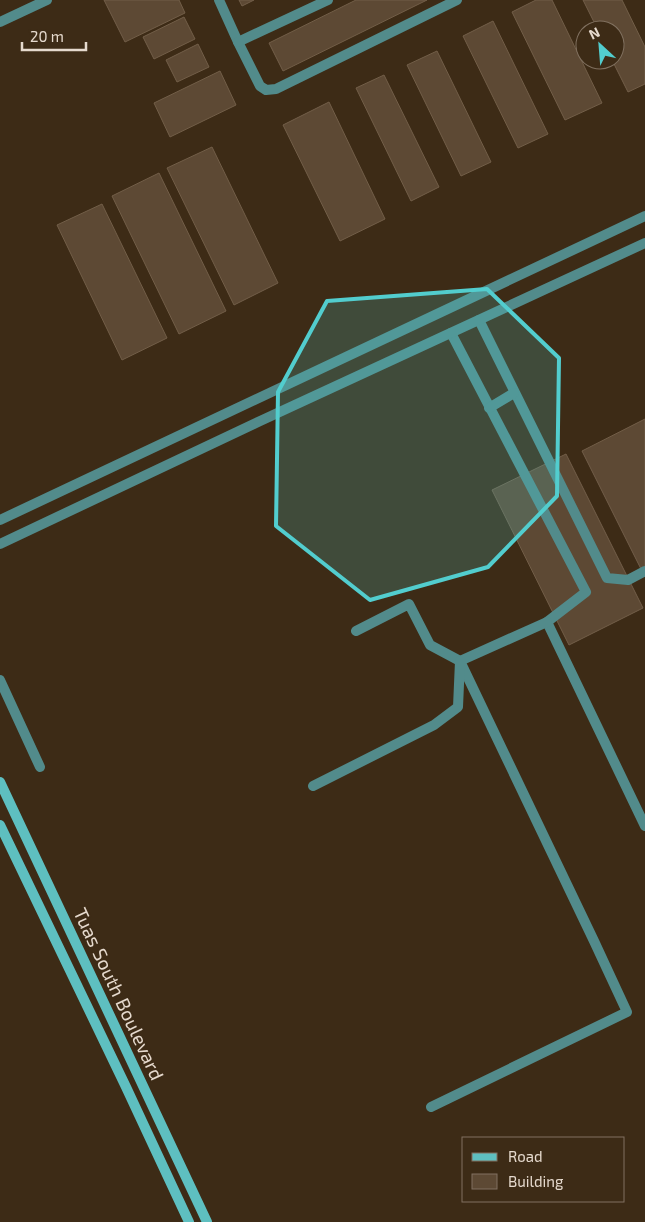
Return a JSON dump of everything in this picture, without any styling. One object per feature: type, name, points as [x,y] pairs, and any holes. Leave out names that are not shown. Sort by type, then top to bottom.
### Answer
[{"type":"main road","name":"Tuas South Boulevard","points":[[0,782],[207,1222]]},
{"type":"main road","name":"Tuas South Boulevard","points":[[0,825],[189,1222]]},
{"type":"street","points":[[0,22],[47,0]]},
{"type":"street","points":[[218,0],[260,86],[266,90],[276,89],[453,1]]},
{"type":"street","points":[[238,42],[328,0]]},
{"type":"street","points":[[0,520],[645,216]]},
{"type":"street","points":[[0,544],[645,243]]},
{"type":"street","points":[[478,320],[607,578],[628,580],[645,571]]},
{"type":"street","points":[[451,333],[586,592],[547,622],[460,661]]},
{"type":"street","points":[[489,408],[514,393]]},
{"type":"street","points":[[356,632],[409,604],[430,645],[460,661],[627,1012],[431,1107]]},
{"type":"street","points":[[547,622],[645,826]]},
{"type":"street","points":[[313,786],[434,725],[458,707],[460,661]]},
{"type":"street","points":[[0,680],[40,767]]},
{"type":"highlighted area","points":[[487,289],[559,358],[557,496],[488,567],[370,600],[276,526],[278,392],[327,301]]},
{"type":"building","points":[[104,0],[179,0],[185,13],[125,42]]},
{"type":"building","points":[[239,0],[254,0],[242,6]]},
{"type":"building","points":[[356,0],[427,0],[283,71],[269,43]]},
{"type":"building","points":[[536,0],[552,0],[575,47],[575,70],[586,70],[602,103],[565,120],[512,12]]},
{"type":"building","points":[[583,0],[622,0],[645,47],[645,84],[628,92],[617,70],[625,70],[625,20],[593,20]]},
{"type":"building","points":[[184,17],[195,39],[154,59],[143,37]]},
{"type":"building","points":[[493,21],[548,134],[518,148],[463,36]]},
{"type":"building","points":[[198,44],[209,67],[177,82],[166,60]]},
{"type":"building","points":[[437,51],[491,162],[461,176],[407,65]]},
{"type":"building","points":[[220,71],[236,105],[170,137],[154,103]]},
{"type":"building","points":[[384,75],[439,187],[411,201],[356,88]]},
{"type":"building","points":[[329,102],[385,219],[340,241],[283,125]]},
{"type":"building","points":[[212,147],[278,283],[234,305],[167,168]]},
{"type":"building","points":[[159,173],[226,311],[179,334],[112,196]]},
{"type":"building","points":[[102,204],[167,338],[122,360],[57,225]]},
{"type":"building","points":[[645,419],[645,577],[582,451]]},
{"type":"building","points":[[566,454],[643,608],[569,645],[492,490]]}]
